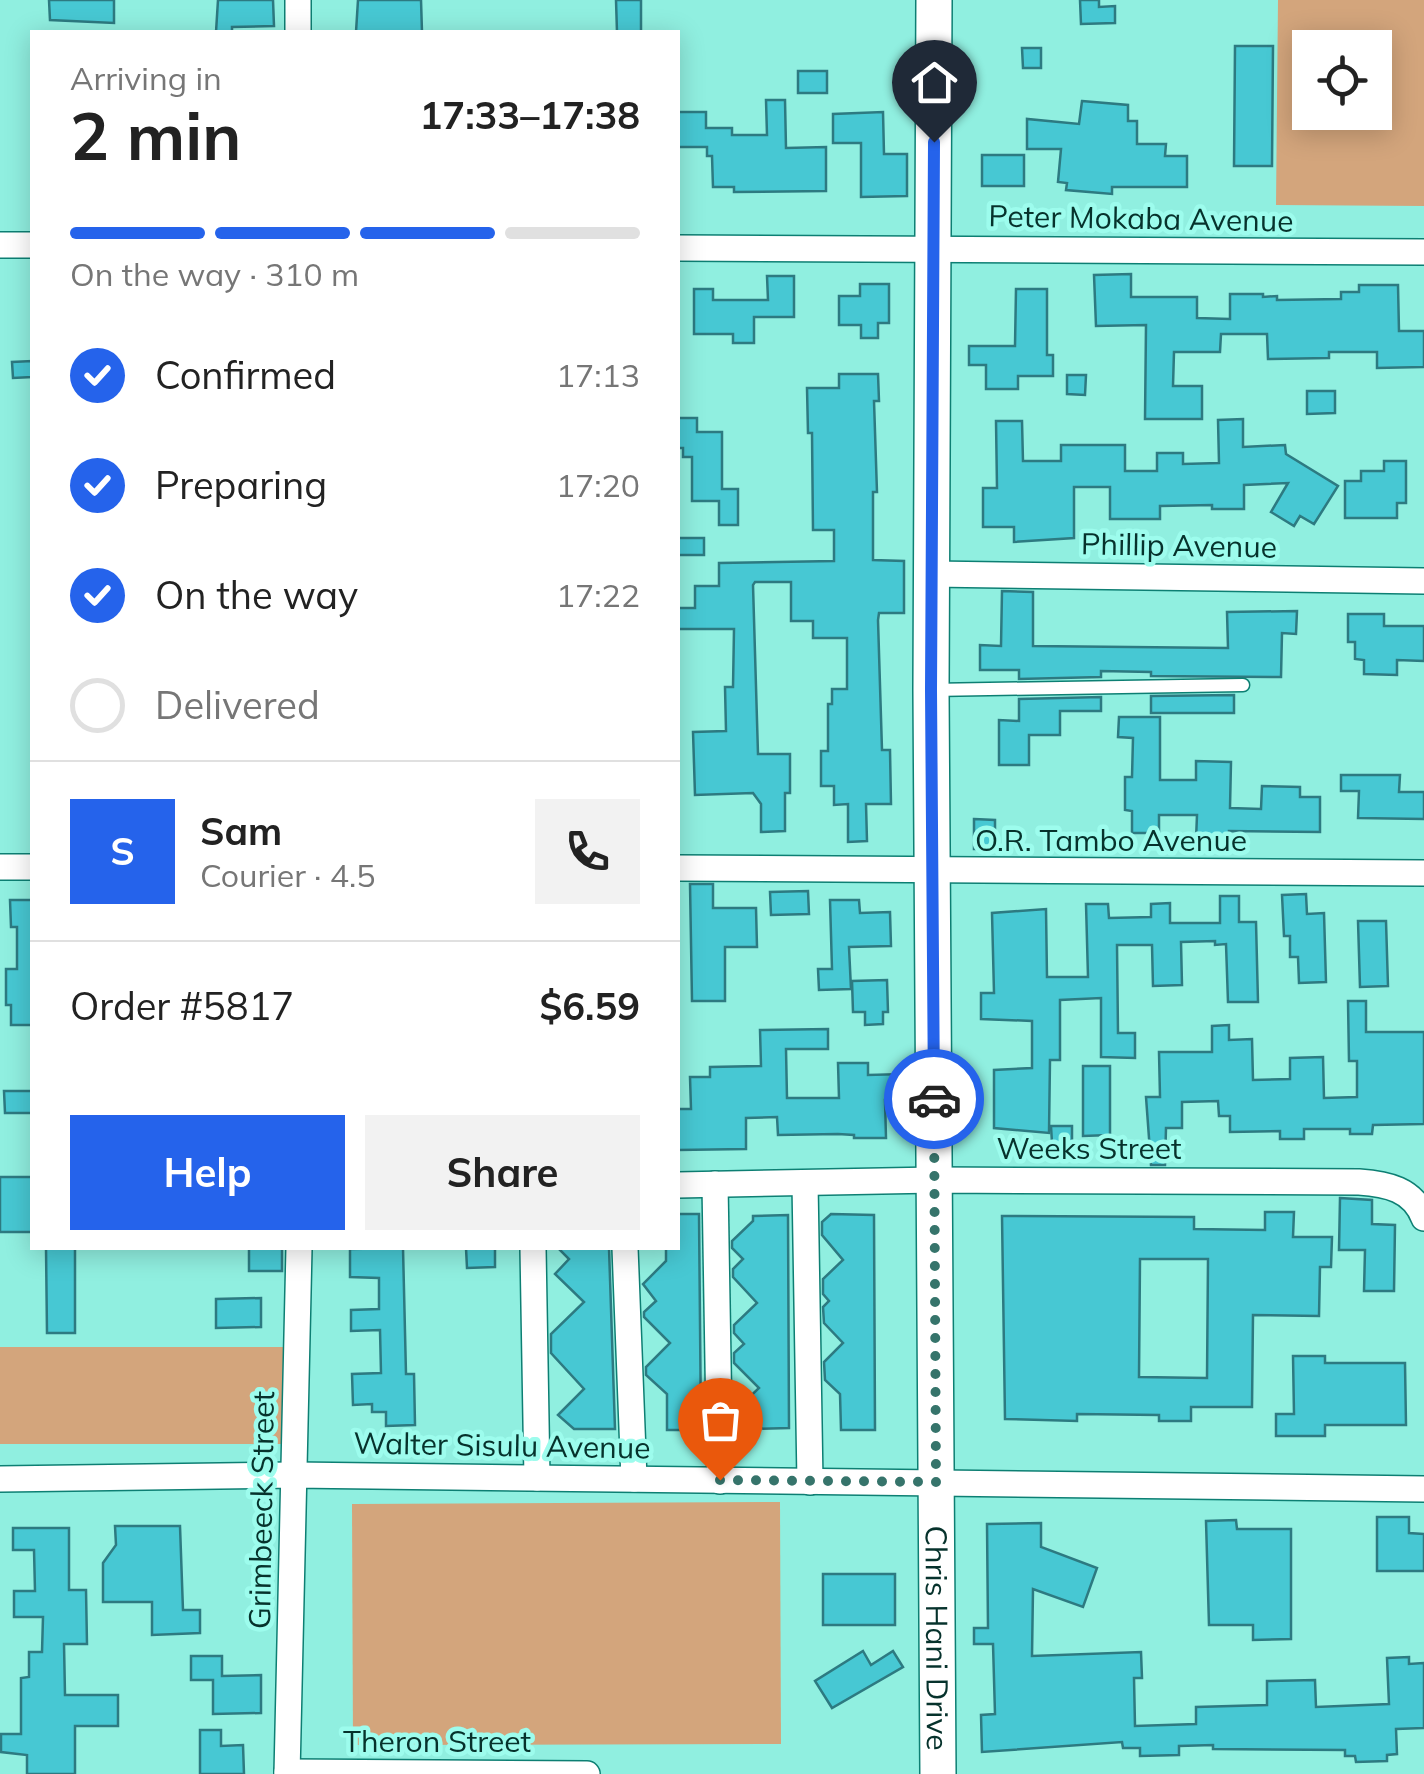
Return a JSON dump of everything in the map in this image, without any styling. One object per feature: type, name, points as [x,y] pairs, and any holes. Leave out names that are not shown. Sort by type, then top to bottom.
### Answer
[{"type":"street","points":[[298,0],[298,30]]},
{"type":"street","name":"Chris Hani Drive","points":[[934,0],[931,690],[938,1774]]},
{"type":"street","points":[[0,245],[30,245]]},
{"type":"street","name":"Peter Mokaba Avenue","points":[[680,248],[1424,252]]},
{"type":"street","name":"Phillip Avenue","points":[[932,574],[1424,580]]},
{"type":"street","points":[[0,867],[30,867]]},
{"type":"street","name":"O.R. Tambo Avenue","points":[[680,868],[1424,874]]},
{"type":"street","name":"Weeks Street","points":[[680,1185],[935,1180],[1384,1184],[1404,1192],[1424,1218]]},
{"type":"street","points":[[805,1182],[810,1482]]},
{"type":"street","points":[[715,1184],[720,1480]]},
{"type":"street","name":"Grimbeeck Street","points":[[287,1773],[299,1250]]},
{"type":"street","points":[[533,1250],[537,1478]]},
{"type":"street","points":[[626,1250],[634,1479]]},
{"type":"street","name":"Walter Sisulu Avenue","points":[[0,1479],[294,1475],[1424,1489]]},
{"type":"street","name":"Theron Street","points":[[287,1773],[587,1774]]},
{"type":"lane","points":[[931,690],[1244,685]]},
{"type":"shaded area","points":[[1278,0],[1424,0],[1424,206],[1276,205]]},
{"type":"shaded area","points":[[0,1347],[287,1347],[288,1444],[0,1444]]},
{"type":"shaded area","points":[[780,1502],[781,1744],[353,1745],[352,1504]]},
{"type":"building","points":[[49,0],[114,0],[114,23],[50,20]]},
{"type":"building","points":[[218,0],[273,0],[274,26],[216,30]]},
{"type":"building","points":[[358,0],[421,0],[422,30],[356,30]]},
{"type":"building","points":[[616,0],[641,0],[641,30],[617,30]]},
{"type":"building","points":[[1080,0],[1099,0],[1099,7],[1115,6],[1115,23],[1081,24]]},
{"type":"building","points":[[1235,46],[1273,46],[1272,166],[1234,166]]},
{"type":"building","points":[[1022,48],[1041,48],[1041,68],[1023,68]]},
{"type":"building","points":[[798,71],[827,71],[827,93],[798,93]]},
{"type":"building","points":[[766,100],[785,100],[786,148],[826,147],[826,191],[734,192],[734,187],[713,187],[712,156],[707,156],[707,147],[680,147],[680,112],[706,112],[706,128],[732,128],[732,135],[767,135]]},
{"type":"building","points":[[1082,101],[1128,105],[1128,121],[1137,121],[1137,144],[1166,144],[1165,156],[1187,156],[1187,187],[1112,187],[1112,194],[1066,190],[1067,183],[1058,182],[1061,149],[1027,149],[1027,119],[1079,124]]},
{"type":"building","points":[[883,112],[884,154],[907,154],[907,196],[861,197],[861,143],[833,143],[833,114]]},
{"type":"building","points":[[982,155],[1024,155],[1024,186],[982,186]]},
{"type":"building","points":[[1131,274],[1131,297],[1197,297],[1197,318],[1230,319],[1230,294],[1263,294],[1277,296],[1277,300],[1341,299],[1341,292],[1359,292],[1359,285],[1398,285],[1399,331],[1424,331],[1424,367],[1377,368],[1377,352],[1329,352],[1329,358],[1268,359],[1267,334],[1221,334],[1220,352],[1174,352],[1173,386],[1202,386],[1202,419],[1145,419],[1146,325],[1096,326],[1094,275]]},
{"type":"building","points":[[767,276],[794,276],[794,317],[754,317],[754,343],[733,343],[733,334],[694,334],[694,289],[713,289],[713,300],[768,300]]},
{"type":"building","points":[[860,284],[889,284],[889,323],[878,323],[878,338],[861,338],[861,325],[839,325],[839,296],[860,296]]},
{"type":"building","points":[[1016,289],[1047,289],[1047,355],[1053,355],[1053,376],[1018,376],[1018,389],[986,389],[986,365],[969,365],[969,346],[1015,346]]},
{"type":"building","points":[[30,361],[30,377],[13,378],[12,362]]},
{"type":"building","points":[[839,374],[878,374],[879,401],[874,401],[877,492],[873,492],[873,560],[904,561],[904,613],[879,613],[878,620],[882,750],[890,750],[891,804],[866,804],[867,841],[848,842],[848,804],[834,805],[834,786],[821,786],[821,751],[828,751],[828,704],[832,704],[832,689],[847,689],[847,638],[813,638],[813,621],[791,621],[791,582],[753,585],[758,754],[790,754],[785,831],[761,832],[761,804],[753,793],[695,795],[693,732],[726,731],[725,687],[733,687],[734,629],[680,629],[680,608],[695,608],[695,586],[719,586],[719,563],[834,561],[834,530],[813,530],[812,433],[808,433],[807,388],[839,388]]},
{"type":"building","points":[[1067,375],[1086,375],[1085,395],[1067,394]]},
{"type":"building","points":[[1307,391],[1335,391],[1335,413],[1307,414]]},
{"type":"building","points":[[680,418],[697,418],[697,432],[722,432],[722,489],[738,489],[738,525],[719,525],[719,501],[692,501],[692,457],[683,457]]},
{"type":"building","points":[[1243,419],[1243,447],[1285,445],[1286,454],[1338,486],[1314,524],[1300,516],[1294,526],[1271,512],[1288,483],[1244,485],[1244,509],[1160,506],[1160,519],[1110,519],[1110,487],[1074,487],[1074,538],[1014,542],[1014,527],[983,527],[983,488],[997,488],[996,421],[1022,421],[1023,461],[1061,461],[1061,445],[1125,445],[1125,471],[1157,471],[1157,453],[1183,453],[1183,464],[1219,463],[1218,420]]},
{"type":"building","points":[[1384,461],[1406,461],[1406,503],[1397,503],[1397,518],[1345,518],[1345,481],[1361,481],[1361,471],[1384,471]]},
{"type":"building","points":[[680,538],[704,538],[704,555],[680,555]]},
{"type":"building","points":[[1002,591],[1033,592],[1033,646],[1228,648],[1227,612],[1297,611],[1296,634],[1282,633],[1281,677],[1151,676],[1151,672],[1101,671],[1101,677],[1019,679],[1019,670],[980,670],[980,645],[1001,646]]},
{"type":"building","points":[[1348,614],[1384,614],[1384,626],[1424,626],[1424,661],[1397,660],[1397,675],[1364,674],[1364,660],[1355,659],[1355,642],[1348,642]]},
{"type":"building","points":[[1234,695],[1234,713],[1151,713],[1151,696]]},
{"type":"building","points":[[1101,697],[1101,711],[1060,711],[1060,735],[1029,735],[1029,765],[999,765],[999,720],[1019,721],[1019,699]]},
{"type":"building","points":[[1119,717],[1160,717],[1160,780],[1196,780],[1196,761],[1231,762],[1230,808],[1261,809],[1262,786],[1300,787],[1300,797],[1320,797],[1320,832],[1229,831],[1229,840],[1196,840],[1197,815],[1159,815],[1159,833],[1132,833],[1132,811],[1125,810],[1125,777],[1132,777],[1133,738],[1118,737]]},
{"type":"building","points":[[1341,775],[1400,775],[1399,792],[1424,792],[1424,819],[1358,818],[1359,791],[1341,791]]},
{"type":"building","points":[[974,819],[995,820],[995,849],[974,849]]},
{"type":"building","points":[[690,884],[713,884],[713,908],[756,908],[757,947],[725,947],[725,1001],[692,1001]]},
{"type":"building","points":[[808,891],[809,914],[771,915],[770,892]]},
{"type":"building","points":[[1306,894],[1307,914],[1324,913],[1326,982],[1299,983],[1298,957],[1290,957],[1290,936],[1284,936],[1282,895]]},
{"type":"building","points":[[1220,896],[1239,896],[1239,922],[1256,922],[1258,1002],[1228,1002],[1226,944],[1181,942],[1182,985],[1153,986],[1152,945],[1117,945],[1118,1033],[1135,1033],[1135,1058],[1101,1057],[1101,998],[1060,1000],[1060,1060],[1050,1060],[1049,1133],[994,1128],[994,1070],[1032,1068],[1032,1021],[981,1019],[981,993],[994,993],[992,913],[1046,909],[1047,977],[1088,977],[1086,904],[1108,904],[1109,918],[1151,917],[1151,904],[1170,903],[1170,923],[1220,923]]},
{"type":"building","points":[[10,900],[30,900],[30,1025],[11,1025],[11,1005],[6,1005],[6,969],[17,969],[17,927],[11,927]]},
{"type":"building","points":[[830,900],[859,900],[860,913],[890,912],[891,946],[849,947],[851,989],[819,990],[818,969],[832,969]]},
{"type":"building","points":[[1358,921],[1386,921],[1388,986],[1360,987]]},
{"type":"building","points":[[887,980],[888,1012],[883,1012],[883,1024],[865,1025],[865,1012],[853,1012],[852,981]]},
{"type":"building","points":[[1348,1001],[1366,1001],[1366,1032],[1424,1032],[1424,1124],[1373,1125],[1372,1134],[1350,1134],[1350,1129],[1304,1129],[1304,1139],[1280,1139],[1280,1131],[1230,1132],[1230,1116],[1219,1116],[1218,1101],[1182,1102],[1182,1128],[1166,1128],[1165,1165],[1151,1165],[1146,1097],[1160,1097],[1159,1052],[1212,1052],[1212,1026],[1229,1025],[1229,1040],[1252,1039],[1253,1080],[1290,1079],[1290,1058],[1323,1057],[1324,1098],[1357,1097],[1357,1061],[1349,1061]]},
{"type":"building","points":[[828,1029],[828,1049],[786,1049],[787,1098],[839,1098],[838,1063],[868,1063],[868,1075],[904,1074],[905,1099],[885,1100],[886,1138],[778,1135],[777,1117],[746,1118],[746,1149],[680,1150],[680,1109],[691,1109],[690,1077],[710,1077],[710,1067],[761,1066],[760,1030]]},
{"type":"building","points":[[1083,1066],[1110,1066],[1110,1135],[1083,1136]]},
{"type":"building","points":[[4,1091],[30,1091],[30,1113],[5,1113]]},
{"type":"building","points":[[1051,1126],[1072,1126],[1072,1143],[1052,1143]]},
{"type":"building","points":[[0,1177],[30,1177],[30,1232],[0,1232]]},
{"type":"building","points":[[1340,1198],[1372,1200],[1372,1224],[1395,1225],[1394,1291],[1364,1291],[1365,1250],[1339,1250]]},
{"type":"building","points":[[1265,1212],[1294,1212],[1293,1237],[1332,1237],[1331,1267],[1320,1267],[1319,1316],[1253,1315],[1252,1407],[1191,1407],[1191,1421],[1159,1421],[1159,1415],[1077,1414],[1077,1421],[1005,1419],[1002,1216],[1194,1217],[1194,1229],[1265,1230]],"holes":[[[1140,1259],[1208,1259],[1207,1378],[1139,1377]]]},
{"type":"building","points":[[680,1214],[699,1214],[701,1430],[667,1430],[667,1394],[646,1375],[646,1367],[670,1343],[644,1317],[656,1301],[643,1284],[666,1261],[666,1250],[680,1250]]},
{"type":"building","points":[[831,1214],[874,1215],[875,1430],[841,1430],[840,1394],[825,1380],[824,1362],[843,1343],[824,1323],[823,1307],[829,1301],[823,1294],[823,1279],[843,1260],[822,1235],[822,1222]]},
{"type":"building","points":[[788,1215],[789,1428],[747,1429],[735,1418],[735,1411],[759,1388],[734,1363],[734,1353],[744,1344],[734,1333],[734,1325],[757,1303],[733,1277],[733,1269],[743,1259],[732,1248],[732,1241],[753,1221],[753,1216]]},
{"type":"building","points":[[46,1250],[75,1250],[75,1333],[47,1333]]},
{"type":"building","points":[[249,1250],[282,1250],[282,1271],[249,1271]]},
{"type":"building","points":[[350,1250],[403,1250],[406,1374],[414,1374],[415,1425],[386,1426],[386,1412],[372,1412],[372,1404],[353,1405],[352,1374],[381,1373],[380,1330],[351,1331],[351,1310],[379,1309],[379,1278],[350,1277]]},
{"type":"building","points":[[466,1250],[495,1250],[495,1267],[467,1268]]},
{"type":"building","points":[[560,1250],[609,1250],[615,1429],[574,1429],[558,1415],[584,1389],[551,1353],[551,1334],[584,1302],[555,1274],[569,1259]]},
{"type":"building","points":[[261,1298],[261,1327],[216,1328],[216,1299]]},
{"type":"building","points":[[1293,1356],[1325,1356],[1325,1363],[1405,1363],[1406,1425],[1325,1425],[1325,1436],[1276,1436],[1276,1414],[1294,1414]]},
{"type":"building","points":[[1377,1517],[1409,1517],[1409,1533],[1424,1534],[1424,1571],[1377,1571]]},
{"type":"building","points":[[1236,1520],[1237,1529],[1291,1529],[1291,1639],[1253,1640],[1253,1625],[1209,1625],[1206,1521]]},
{"type":"building","points":[[1041,1523],[1041,1547],[1097,1568],[1083,1607],[1033,1589],[1032,1656],[1141,1652],[1142,1678],[1134,1678],[1135,1726],[1196,1724],[1196,1707],[1267,1705],[1267,1681],[1315,1680],[1316,1707],[1389,1704],[1387,1658],[1409,1657],[1409,1664],[1424,1663],[1424,1728],[1396,1729],[1397,1754],[1387,1755],[1387,1761],[1356,1762],[1355,1756],[1345,1756],[1345,1750],[1213,1749],[1213,1745],[1179,1746],[1179,1755],[1140,1756],[1140,1748],[1123,1748],[1122,1742],[982,1752],[981,1715],[995,1714],[993,1644],[974,1644],[974,1628],[988,1628],[987,1524]]},
{"type":"building","points":[[115,1526],[180,1526],[183,1610],[200,1610],[200,1633],[152,1635],[152,1602],[103,1602],[103,1563],[116,1545]]},
{"type":"building","points":[[13,1528],[69,1528],[69,1590],[86,1590],[87,1644],[64,1644],[65,1695],[118,1695],[118,1726],[75,1726],[75,1774],[27,1774],[27,1755],[1,1752],[1,1734],[21,1734],[21,1678],[29,1677],[29,1652],[42,1652],[43,1617],[14,1617],[14,1591],[35,1591],[34,1550],[13,1550]]},
{"type":"building","points":[[823,1574],[895,1574],[895,1625],[823,1625]]},
{"type":"building","points":[[863,1651],[871,1665],[893,1651],[903,1667],[832,1708],[815,1681]]},
{"type":"building","points":[[191,1656],[222,1656],[222,1676],[261,1675],[261,1713],[213,1714],[213,1680],[191,1680]]},
{"type":"building","points":[[200,1730],[221,1730],[221,1746],[243,1745],[244,1774],[200,1774]]},
{"type":"way so far","points":[[720,1480],[936,1482],[934,1099]]},
{"type":"route","points":[[934,142],[934,1099]]}]
